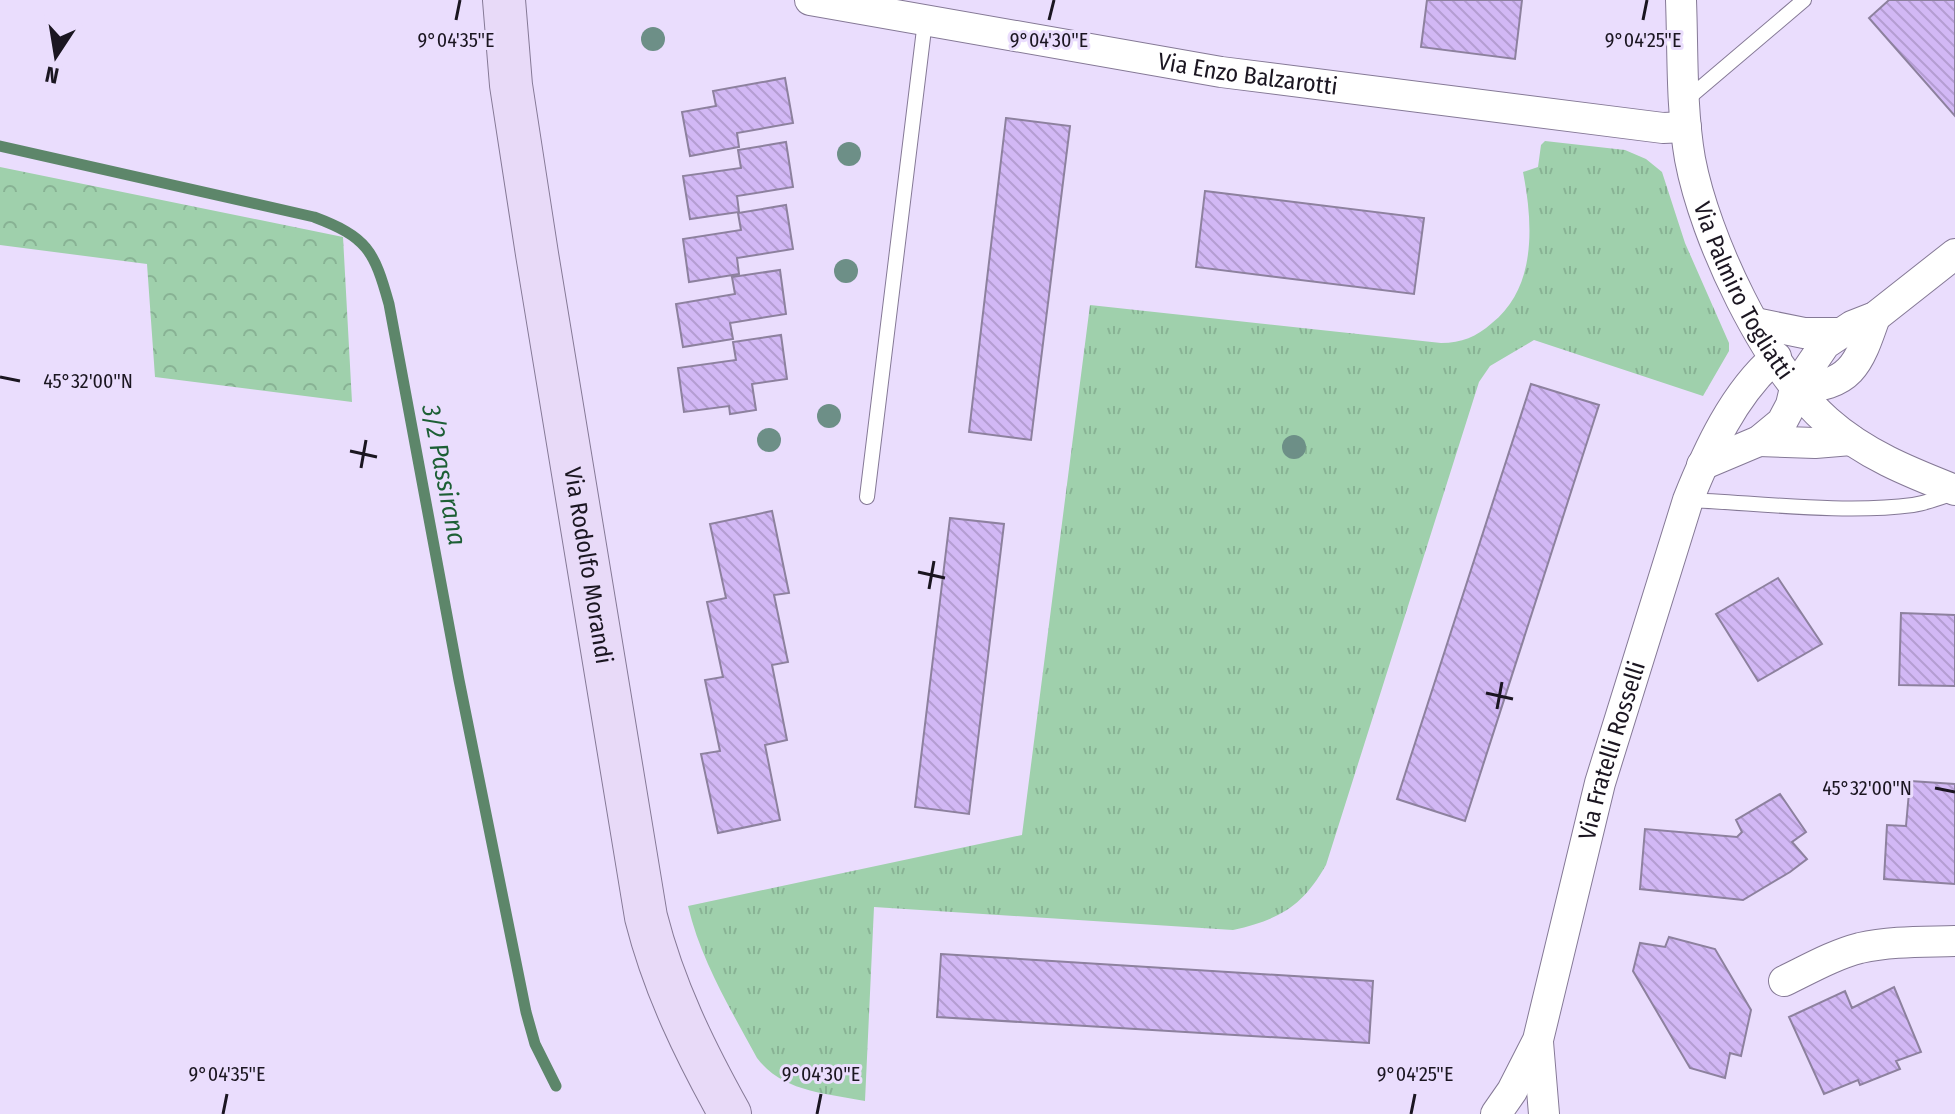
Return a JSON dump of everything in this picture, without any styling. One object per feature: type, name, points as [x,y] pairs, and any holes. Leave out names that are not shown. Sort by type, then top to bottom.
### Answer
[{"type":"street","name":"Via Rodolfo Morandi","points":[[504,0],[511,85],[535,241],[646,917],[664,981],[702,1064],[730,1114]]},
{"type":"street","name":"Via Enzo Balzarotti","points":[[810,0],[1221,72],[1516,111],[1663,128],[1685,114]]},
{"type":"street","name":"Via Palmiro Togliatti","points":[[1681,0],[1685,114],[1690,160],[1700,201],[1717,247],[1755,323],[1795,388],[1828,422],[1851,440],[1898,468],[1955,491]]},
{"type":"street","points":[[1702,465],[1759,441],[1782,422],[1795,388],[1825,344],[1875,317],[1955,254]]},
{"type":"street","points":[[1795,388],[1819,387],[1841,379],[1853,369],[1862,355],[1875,317]]},
{"type":"street","points":[[1755,323],[1804,333],[1841,333]]},
{"type":"street","name":"Via Fratelli Rosselli","points":[[1505,1106],[1538,1040],[1600,783],[1688,500],[1702,465],[1738,401],[1762,369],[1776,357]]},
{"type":"street","points":[[1759,441],[1810,443],[1851,440]]},
{"type":"street","points":[[1784,981],[1860,948],[1955,941]]},
{"type":"street","name":"Via Fratelli Rosselli","points":[[1538,1040],[1544,1114]]},
{"type":"lane","points":[[1685,114],[1804,0]]},
{"type":"lane","points":[[867,497],[925,21]]},
{"type":"lane","points":[[1688,500],[1887,506],[1916,504],[1955,491]]},
{"type":"green space","points":[[1545,141],[1625,150],[1646,159],[1662,172],[1685,243],[1729,343],[1729,351],[1703,396],[1534,340],[1490,366],[1479,382],[1326,865],[1308,891],[1277,916],[1233,930],[874,907],[865,1101],[806,1089],[779,1078],[767,1069],[757,1058],[717,984],[700,946],[688,906],[1022,835],[1090,305],[1441,343],[1468,338],[1492,323],[1507,308],[1517,291],[1528,253],[1529,212],[1523,172],[1538,167],[1541,145]]},
{"type":"green space","points":[[0,167],[343,237],[352,402],[155,377],[147,264],[0,245]]},
{"type":"building","points":[[1427,0],[1522,0],[1515,59],[1421,47]]},
{"type":"building","points":[[1889,0],[1955,0],[1955,116],[1869,18]]},
{"type":"building","points":[[785,78],[793,123],[737,133],[739,147],[690,156],[682,112],[716,106],[713,91]]},
{"type":"building","points":[[1006,118],[1070,126],[1031,440],[969,432]]},
{"type":"building","points":[[786,142],[793,187],[737,196],[739,212],[690,219],[683,176],[741,168],[738,150]]},
{"type":"building","points":[[1205,191],[1424,218],[1414,294],[1196,267]]},
{"type":"building","points":[[786,205],[793,249],[737,258],[739,274],[689,282],[683,239],[741,230],[738,213]]},
{"type":"building","points":[[780,270],[786,314],[730,323],[733,339],[683,347],[676,304],[735,294],[732,277]]},
{"type":"building","points":[[781,335],[787,379],[752,384],[756,410],[730,414],[729,406],[684,412],[678,368],[736,360],[733,342]]},
{"type":"building","points":[[1531,384],[1599,405],[1465,821],[1397,799]]},
{"type":"building","points":[[772,511],[789,593],[774,595],[788,662],[772,665],[787,740],[765,745],[780,820],[718,833],[701,754],[720,751],[705,680],[723,677],[707,602],[726,598],[710,524]]},
{"type":"building","points":[[950,518],[1004,524],[969,814],[915,807]]},
{"type":"building","points":[[1778,578],[1822,644],[1758,681],[1716,614]]},
{"type":"building","points":[[1901,613],[1955,615],[1955,686],[1899,685]]},
{"type":"building","points":[[1910,781],[1955,784],[1955,884],[1884,879],[1887,825],[1906,826]]},
{"type":"building","points":[[1780,794],[1806,832],[1792,842],[1807,859],[1790,872],[1743,900],[1640,889],[1645,829],[1737,837],[1742,832],[1736,820]]},
{"type":"building","points":[[1669,937],[1715,949],[1751,1010],[1741,1056],[1730,1053],[1725,1078],[1690,1068],[1633,971],[1640,943],[1665,947]]},
{"type":"building","points":[[941,954],[1373,981],[1369,1043],[937,1017]]},
{"type":"building","points":[[1894,987],[1921,1052],[1896,1061],[1900,1069],[1860,1085],[1858,1080],[1824,1094],[1789,1017],[1845,991],[1852,1008]]},
{"type":"waterway","name":"3/2 Passirana","points":[[0,146],[314,217],[346,231],[373,258],[389,304],[459,680],[526,1012],[535,1044],[556,1086]]}]
